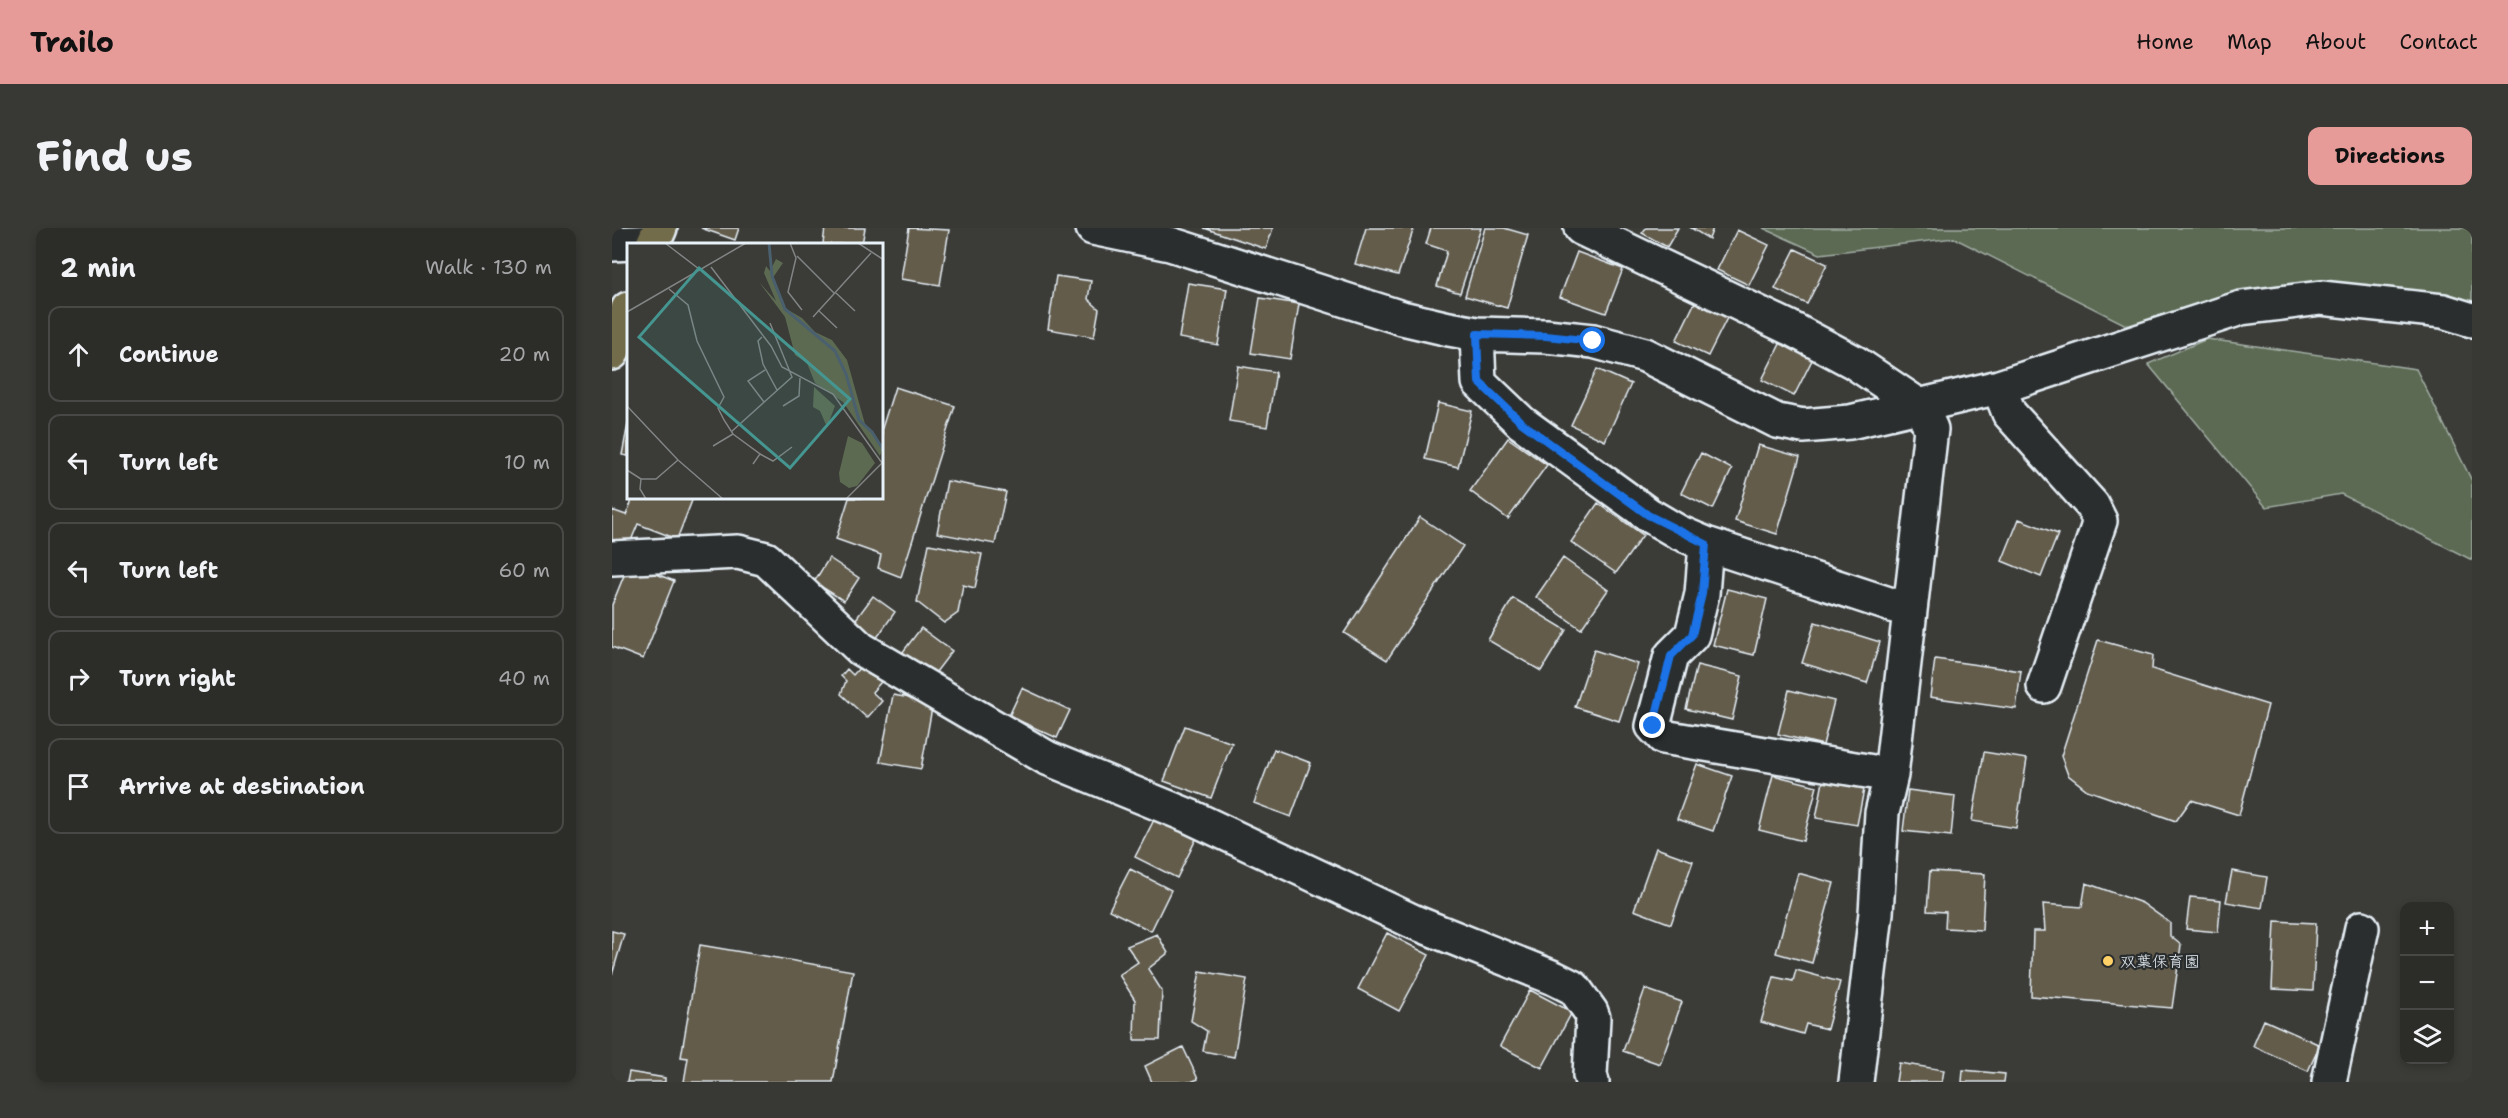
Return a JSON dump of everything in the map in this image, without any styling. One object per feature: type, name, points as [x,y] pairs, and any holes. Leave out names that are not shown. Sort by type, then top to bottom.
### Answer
[{"type":"highway","points":[[612,353],[627,312]]},
{"type":"street","points":[[1093,228],[1170,244],[1402,318],[1477,334],[1546,336],[1593,341],[1645,355],[1767,417],[1803,426],[1850,422],[2000,387],[2241,308],[2321,298],[2443,311],[2472,320]]},
{"type":"street","points":[[1581,228],[1790,328],[1854,362],[1921,407],[1931,429],[1891,775],[1882,813],[1876,913],[1856,1082]]},
{"type":"street","points":[[612,244],[656,238]]},
{"type":"street","points":[[1477,334],[1479,382],[1522,423],[1648,515],[1706,544],[1910,611]]},
{"type":"street","points":[[2000,387],[2009,412],[2092,505],[2100,521],[2044,687]]},
{"type":"street","points":[[1706,544],[1702,594],[1692,635],[1671,656],[1653,726],[1663,736],[1891,775]]},
{"type":"street","points":[[612,558],[738,552],[766,559],[861,649],[1047,758],[1189,816],[1414,922],[1574,988],[1593,1018],[1590,1075],[1592,1082]]},
{"type":"street","points":[[2329,1082],[2362,928]]},
{"type":"green space","points":[[1763,228],[2472,228],[2472,304],[2444,294],[2322,287],[2130,327],[1954,238],[1820,254]]},
{"type":"green space","points":[[2207,339],[2416,369],[2472,481],[2472,560],[2341,494],[2266,507],[2148,364]]},
{"type":"building","points":[[701,228],[739,228],[735,240]]},
{"type":"building","points":[[825,228],[865,228],[862,243],[823,243]]},
{"type":"building","points":[[909,228],[949,230],[940,285],[901,279]]},
{"type":"building","points":[[1204,228],[1273,228],[1266,249]]},
{"type":"building","points":[[1366,228],[1414,228],[1398,275],[1355,264]]},
{"type":"building","points":[[1431,228],[1481,228],[1460,293],[1437,286],[1447,251],[1426,244]]},
{"type":"building","points":[[1485,228],[1504,228],[1528,235],[1507,308],[1465,296]]},
{"type":"building","points":[[1646,228],[1678,228],[1667,247],[1642,233]]},
{"type":"building","points":[[1691,228],[1713,228],[1709,239]]},
{"type":"building","points":[[1737,230],[1769,245],[1749,285],[1717,270]]},
{"type":"building","points":[[1795,249],[1827,264],[1807,304],[1775,289]]},
{"type":"building","points":[[1577,252],[1623,269],[1606,313],[1560,297]]},
{"type":"building","points":[[1056,276],[1091,281],[1088,299],[1099,309],[1094,337],[1048,329]]},
{"type":"building","points":[[1188,283],[1227,289],[1218,345],[1179,338]]},
{"type":"building","points":[[1260,298],[1299,304],[1290,359],[1251,353]]},
{"type":"building","points":[[1696,300],[1728,316],[1708,356],[1676,341]]},
{"type":"building","points":[[1782,340],[1814,356],[1794,396],[1762,380]]},
{"type":"building","points":[[1238,366],[1276,372],[1267,427],[1229,421]]},
{"type":"building","points":[[1597,369],[1631,384],[1605,441],[1571,425]]},
{"type":"building","points":[[895,387],[955,406],[901,577],[878,568],[881,555],[836,539],[848,500],[884,500],[884,422]]},
{"type":"building","points":[[1438,403],[1472,411],[1458,467],[1425,459]]},
{"type":"building","points":[[627,429],[627,456],[622,455]]},
{"type":"building","points":[[1508,438],[1547,465],[1508,519],[1470,491]]},
{"type":"building","points":[[1758,445],[1800,457],[1777,534],[1735,521]]},
{"type":"building","points":[[1701,453],[1732,469],[1713,509],[1681,493]]},
{"type":"building","points":[[947,481],[1006,492],[995,544],[937,533]]},
{"type":"building","points":[[632,500],[692,500],[677,539],[638,524],[630,543],[612,541],[612,510],[626,515]]},
{"type":"building","points":[[1598,503],[1643,535],[1616,573],[1571,542]]},
{"type":"building","points":[[1420,517],[1463,546],[1387,660],[1344,633]]},
{"type":"building","points":[[2019,519],[2058,534],[2041,577],[2002,561]]},
{"type":"building","points":[[929,544],[982,554],[975,588],[963,585],[958,613],[944,623],[917,602]]},
{"type":"building","points":[[829,558],[859,578],[844,601],[814,582]]},
{"type":"building","points":[[1563,558],[1608,590],[1581,629],[1536,597]]},
{"type":"building","points":[[629,563],[674,581],[643,659],[612,647],[612,605]]},
{"type":"building","points":[[1727,589],[1767,599],[1754,655],[1713,645]]},
{"type":"building","points":[[873,596],[895,612],[876,639],[853,623]]},
{"type":"building","points":[[1513,598],[1566,630],[1541,671],[1488,640]]},
{"type":"building","points":[[1815,622],[1880,642],[1867,683],[1802,663]]},
{"type":"building","points":[[921,628],[952,651],[933,676],[902,653]]},
{"type":"building","points":[[2098,640],[2153,655],[2152,669],[2268,705],[2239,815],[2191,800],[2176,821],[2087,790],[2068,775],[2061,756]]},
{"type":"building","points":[[1594,650],[1638,664],[1619,721],[1575,707]]},
{"type":"building","points":[[1935,659],[2021,671],[2016,709],[1930,697]]},
{"type":"building","points":[[862,665],[881,682],[872,692],[882,701],[867,718],[841,694],[846,681],[841,676],[847,669],[853,675]]},
{"type":"building","points":[[1697,665],[1742,676],[1732,720],[1686,709]]},
{"type":"building","points":[[1022,688],[1070,710],[1057,738],[1009,716]]},
{"type":"building","points":[[1789,690],[1834,701],[1823,745],[1778,734]]},
{"type":"building","points":[[893,695],[933,702],[921,769],[880,762]]},
{"type":"building","points":[[1185,726],[1232,743],[1211,798],[1164,781]]},
{"type":"building","points":[[1274,749],[1311,763],[1291,817],[1254,803]]},
{"type":"building","points":[[1984,752],[2027,759],[2016,828],[1972,821]]},
{"type":"building","points":[[1697,764],[1732,776],[1713,831],[1677,819]]},
{"type":"building","points":[[1773,775],[1817,786],[1803,841],[1759,830]]},
{"type":"building","points":[[1824,776],[1865,784],[1857,825],[1816,818]]},
{"type":"building","points":[[1908,790],[1955,796],[1951,836],[1903,831]]},
{"type":"building","points":[[1156,816],[1197,837],[1177,878],[1135,857]]},
{"type":"building","points":[[1656,848],[1693,861],[1671,924],[1634,910]]},
{"type":"building","points":[[1130,869],[1171,890],[1151,931],[1109,910]]},
{"type":"building","points":[[1930,871],[1985,874],[1982,930],[1945,928],[1946,912],[1927,911]]},
{"type":"building","points":[[2232,871],[2267,877],[2262,908],[2226,902]]},
{"type":"building","points":[[1798,873],[1834,883],[1812,963],[1776,953]]},
{"type":"building","points":[[2086,883],[2142,903],[2170,923],[2170,936],[2181,945],[2172,1008],[2031,996],[2033,931],[2045,931],[2043,904],[2082,907]]},
{"type":"building","points":[[2190,897],[2221,900],[2218,932],[2186,929]]},
{"type":"building","points":[[2275,921],[2316,923],[2313,991],[2272,989]]},
{"type":"building","points":[[612,931],[624,934],[612,975]]},
{"type":"building","points":[[1387,933],[1429,955],[1399,1011],[1358,989]]},
{"type":"building","points":[[1157,934],[1168,953],[1148,969],[1162,991],[1160,1040],[1134,1040],[1135,1000],[1119,975],[1138,962],[1127,946]]},
{"type":"building","points":[[700,945],[853,971],[833,1082],[684,1082],[688,1058],[681,1057]]},
{"type":"building","points":[[1796,970],[1840,982],[1827,1029],[1806,1024],[1803,1034],[1761,1022],[1774,977],[1793,981]]},
{"type":"building","points":[[1200,971],[1247,979],[1234,1057],[1203,1051],[1207,1031],[1191,1021]]},
{"type":"building","points":[[1645,989],[1682,1002],[1660,1064],[1623,1051]]},
{"type":"building","points":[[1530,990],[1572,1012],[1542,1068],[1500,1046]]},
{"type":"building","points":[[2264,1020],[2320,1045],[2308,1071],[2253,1046]]},
{"type":"building","points":[[1183,1047],[1198,1079],[1191,1082],[1152,1082],[1145,1066]]},
{"type":"building","points":[[1899,1063],[1944,1070],[1942,1082],[1896,1082]]},
{"type":"building","points":[[1963,1070],[2005,1074],[2004,1082],[1962,1082]]},
{"type":"building","points":[[629,1072],[665,1078],[665,1082],[627,1082]]},
{"type":"place","name":"双葉保育園","points":[[2108,961]]},
{"type":"route","points":[[1593,341],[1546,336],[1477,334],[1479,382],[1522,423],[1648,515],[1706,544],[1702,594],[1692,635],[1671,656],[1653,726]]}]
